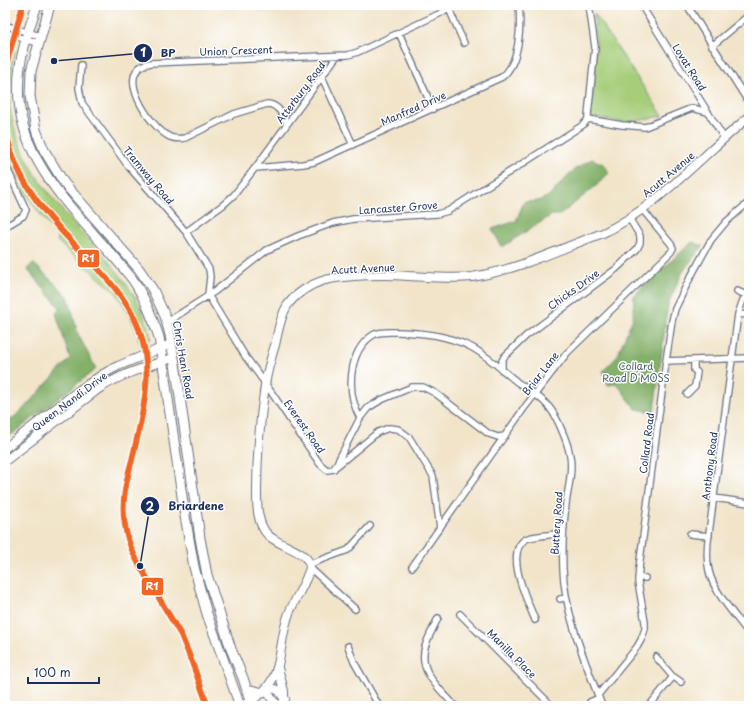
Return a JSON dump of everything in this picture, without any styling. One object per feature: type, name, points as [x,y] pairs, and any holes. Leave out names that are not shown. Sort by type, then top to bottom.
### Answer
[{"type":"main road","points":[[37,5],[20,34],[18,92],[21,119],[29,145],[38,164],[50,183],[61,198],[124,269],[141,292],[153,320],[160,348],[194,567],[207,614],[240,706]]},
{"type":"main road","name":"Chris Hani Road","points":[[50,5],[31,71],[30,96],[33,120],[44,137],[53,167],[64,183],[101,227],[127,254],[150,284],[160,303],[167,322],[178,384],[200,538],[207,575],[231,649],[252,704]]},
{"type":"main road","points":[[29,145],[44,137]]},
{"type":"main road","points":[[87,227],[97,229],[101,227]]},
{"type":"main road","points":[[247,689],[266,689]]},
{"type":"street","name":"Atterbury Road","points":[[186,232],[228,200],[255,168],[338,56],[356,53],[458,5]]},
{"type":"street","name":"Manfred Drive","points":[[255,168],[307,164],[353,145],[499,79],[508,71],[512,64],[519,35],[519,5]]},
{"type":"street","points":[[589,5],[595,47],[588,119],[622,125],[645,127],[692,108],[708,112]]},
{"type":"street","name":"Lovat Road","points":[[641,5],[724,138]]},
{"type":"street","points":[[687,5],[749,103]]},
{"type":"street","points":[[449,9],[464,43]]},
{"type":"street","points":[[712,46],[749,14]]},
{"type":"street","points":[[5,25],[20,34],[39,40]]},
{"type":"street","points":[[5,33],[20,34]]},
{"type":"street","points":[[399,33],[433,109]]},
{"type":"street","name":"Union Crescent","points":[[287,124],[277,108],[267,104],[234,114],[185,138],[171,138],[157,127],[142,108],[134,87],[136,74],[142,66],[151,63],[338,56]]},
{"type":"street","name":"Tramway Road","points":[[81,65],[79,88],[80,98],[86,110],[129,167],[186,232],[209,269],[210,277],[208,295]]},
{"type":"street","points":[[322,77],[353,145]]},
{"type":"street","name":"Acutt Avenue","points":[[310,566],[307,560],[299,553],[271,539],[264,530],[257,512],[257,478],[265,384],[284,312],[293,299],[302,292],[326,280],[407,275],[452,279],[500,271],[602,233],[619,225],[642,209],[678,180],[749,117]]},
{"type":"street","name":"Lancaster Grove","points":[[167,322],[208,295],[267,250],[287,240],[318,228],[353,219],[448,212],[555,144],[583,125],[588,119]]},
{"type":"street","points":[[5,164],[13,184],[26,207],[26,212],[23,216],[5,227]]},
{"type":"street","name":"Collard Road","points":[[599,696],[637,648],[643,635],[645,622],[638,578],[672,321],[679,300],[711,240],[719,229],[749,202]]},
{"type":"street","name":"Briar Lane","points":[[412,567],[535,395],[576,344],[672,250],[671,244],[642,209]]},
{"type":"street","name":"Chicks Drive","points":[[502,370],[502,361],[504,357],[526,336],[616,269],[637,249],[640,243],[640,236],[629,218]]},
{"type":"street","points":[[737,291],[748,293]]},
{"type":"street","name":"Anthony Road","points":[[748,293],[738,314],[707,558],[714,585],[749,634]]},
{"type":"street","name":"Everest Road","points":[[208,295],[244,356],[320,464],[327,470],[334,469],[360,418],[368,408],[377,402],[412,387],[420,386],[435,393],[489,434],[498,437],[505,436]]},
{"type":"street","points":[[738,314],[748,315]]},
{"type":"street","name":"Buttery Road","points":[[360,418],[352,400],[352,370],[355,357],[364,342],[379,332],[429,333],[454,340],[479,352],[548,406],[554,414],[570,455],[570,471],[563,533],[562,557],[566,597],[572,622],[602,706]]},
{"type":"street","name":"Queen Nandi Drive","points":[[5,448],[92,381],[118,366],[170,344]]},
{"type":"street","name":"Queen Nandi Drive","points":[[5,461],[97,390],[125,374],[173,358]]},
{"type":"street","points":[[666,361],[749,358]]},
{"type":"street","points":[[687,394],[695,386],[697,372],[694,370],[694,360]]},
{"type":"street","points":[[334,469],[378,432],[386,428],[394,427],[398,429],[409,437],[433,476],[440,528]]},
{"type":"street","points":[[714,498],[749,503]]},
{"type":"street","points":[[240,706],[252,704],[266,689],[278,668],[286,623],[290,610],[310,566],[348,550],[370,526]]},
{"type":"street","points":[[535,620],[519,578],[517,554],[519,547],[524,540],[529,538],[563,533]]},
{"type":"street","points":[[690,534],[709,536]]},
{"type":"street","points":[[310,566],[355,609]]},
{"type":"street","points":[[638,578],[645,578]]},
{"type":"street","points":[[560,599],[566,597]]},
{"type":"street","name":"Manilla Place","points":[[460,614],[552,706]]},
{"type":"street","points":[[438,618],[425,647],[424,663],[430,677],[455,706]]},
{"type":"street","points":[[348,646],[354,662],[379,706]]},
{"type":"street","points":[[656,657],[673,677],[681,682]]},
{"type":"street","points":[[266,689],[273,701],[283,704],[282,682],[278,668]]},
{"type":"street","points":[[649,706],[673,677]]},
{"type":"street","points":[[590,702],[599,696]]},
{"type":"green space","points":[[594,13],[663,116],[627,123],[591,117],[596,45]]},
{"type":"green space","points":[[8,48],[15,51],[11,79],[10,108],[16,134],[26,158],[58,205],[115,269],[128,287],[139,305],[148,325],[151,336],[147,344],[141,346],[131,317],[116,293],[57,241],[58,237],[24,190],[10,157],[5,138],[5,59]]},
{"type":"green space","points":[[592,159],[605,165],[609,173],[597,185],[560,215],[552,215],[502,247],[492,229],[516,221],[524,202],[538,201],[549,196],[575,169]]},
{"type":"green space","name":"Collard Road D'MOSS","points":[[692,242],[703,246],[683,271],[668,304],[654,412],[636,409],[617,384],[608,385],[603,371],[616,358],[633,318],[634,295]]},
{"type":"green space","points":[[33,263],[68,296],[78,334],[96,369],[5,440],[5,425],[23,409],[70,359],[56,313],[61,309],[27,269]]},
{"type":"railway","points":[[20,18],[22,5]]},
{"type":"transit line","name":"R1","points":[[5,77],[8,58],[23,5]]},
{"type":"transit line","name":"R1","points":[[5,123],[8,142],[14,160],[31,192],[54,222],[114,286],[134,317],[139,329],[144,345],[146,378],[143,411],[125,492],[124,517],[127,534],[132,551],[181,635],[208,706]]},
{"type":"place","name":"BP","points":[[54,61]]},
{"type":"place","name":"Briardene","points":[[140,566]]}]
